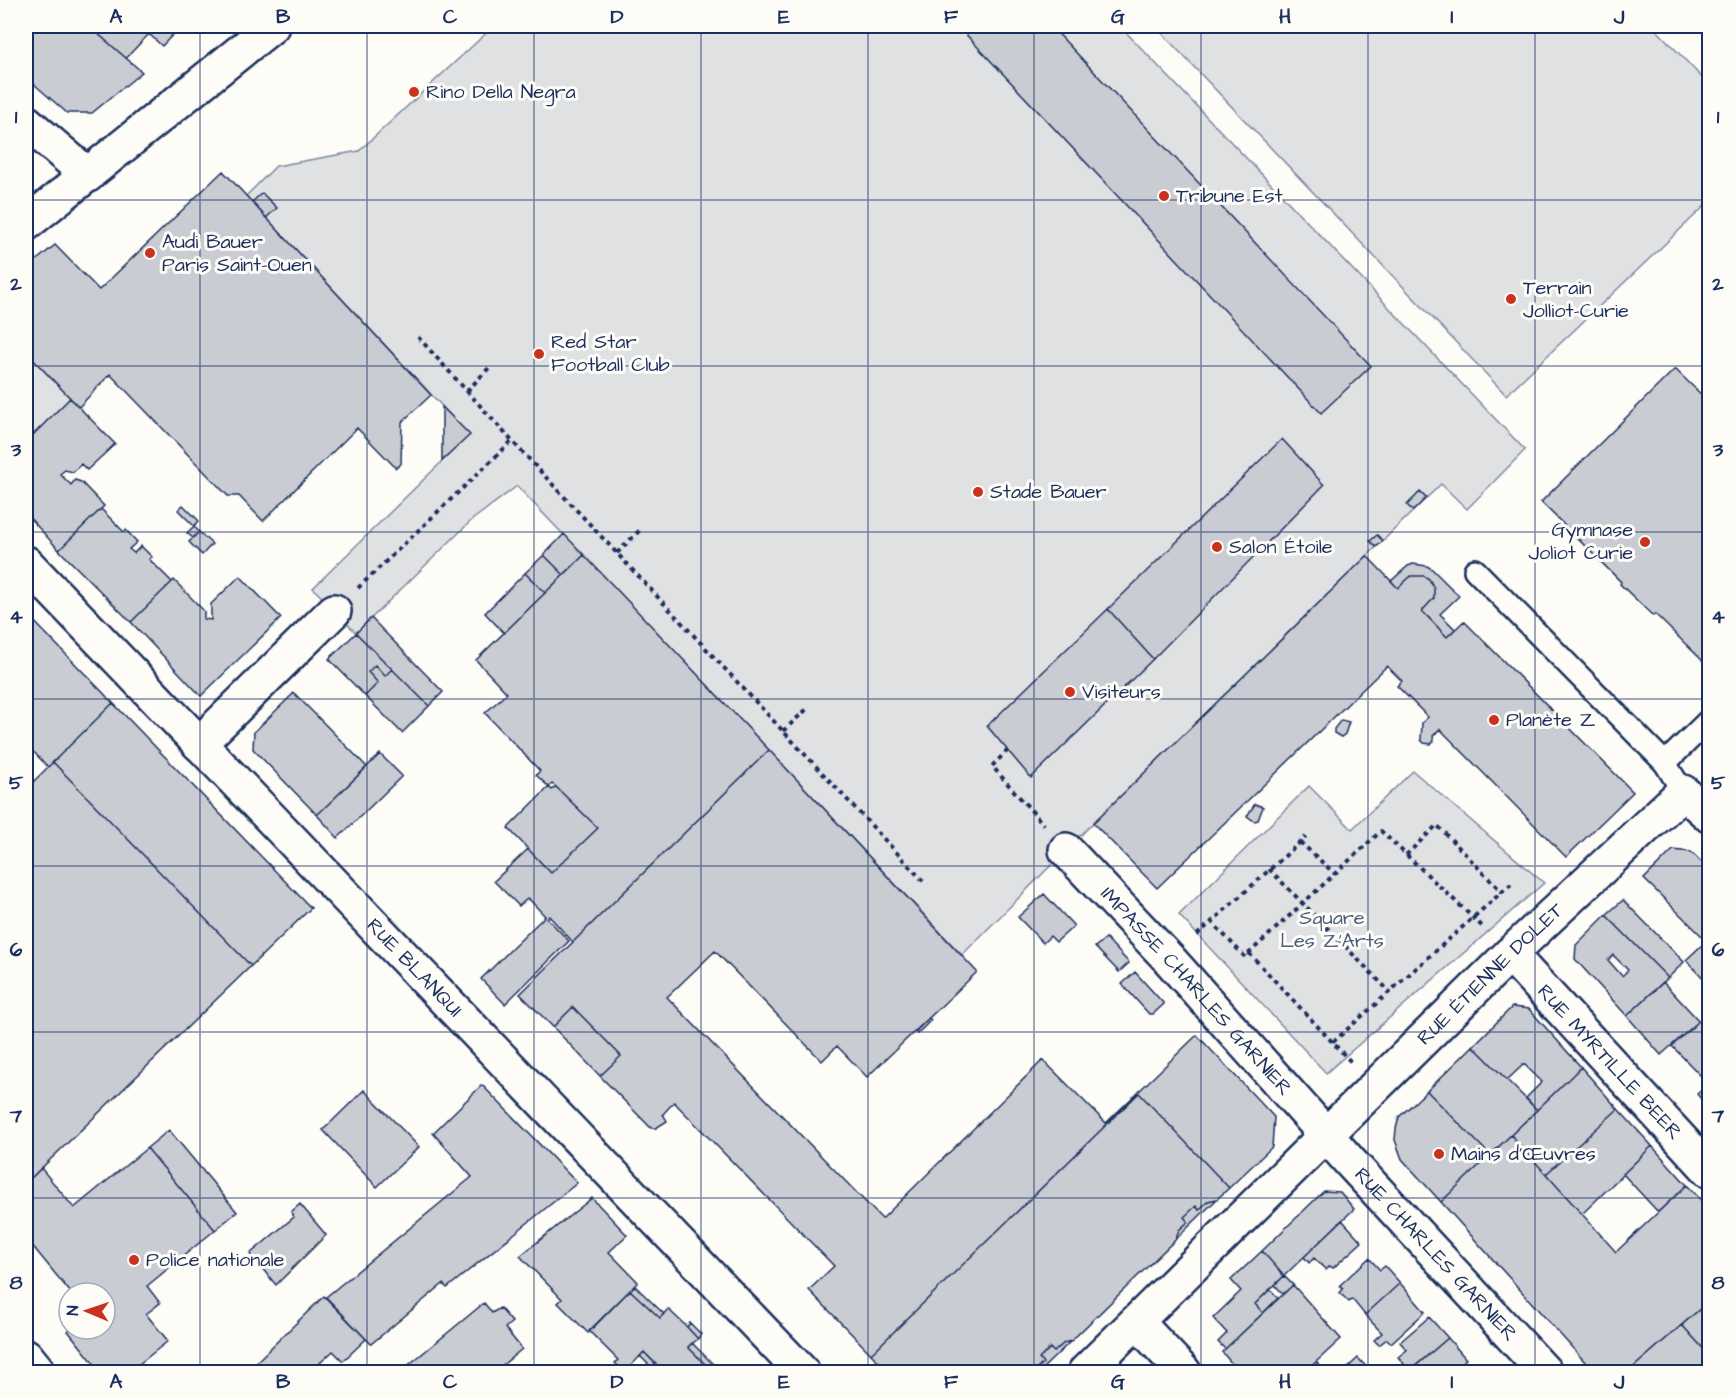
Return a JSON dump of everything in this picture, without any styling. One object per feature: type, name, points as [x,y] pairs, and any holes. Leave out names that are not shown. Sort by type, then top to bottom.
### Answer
[{"type":"street","points":[[26,224],[272,26]]},
{"type":"street","points":[[26,122],[88,175]]},
{"type":"street","name":"RUE BLANQUI","points":[[26,563],[802,1372]]},
{"type":"street","points":[[199,744],[334,611]]},
{"type":"street","points":[[1683,792],[1710,816]]},
{"type":"street","name":"RUE ÉTIENNE DOLET","points":[[1085,1372],[1510,954],[1683,792]]},
{"type":"street","name":"IMPASSE CHARLES GARNIER","points":[[1066,850],[1169,959],[1326,1134]]},
{"type":"street","name":"RUE MYRTILLE BEER","points":[[1510,954],[1710,1171]]},
{"type":"street","name":"RUE CHARLES GARNIER","points":[[1326,1134],[1545,1372]]},
{"type":"street","points":[[1137,1322],[1184,1372]]},
{"type":"street","points":[[26,1356],[39,1372]]},
{"type":"lane","points":[[1475,570],[1665,763],[1683,792]]},
{"type":"lane","points":[[1665,763],[1710,719]]},
{"type":"path","points":[[418,337],[512,441],[926,884]]},
{"type":"path","points":[[467,392],[489,368]]},
{"type":"path","points":[[334,611],[512,441]]},
{"type":"path","points":[[617,553],[640,530]]},
{"type":"path","points":[[783,731],[808,708]]},
{"type":"path","points":[[1008,750],[992,766],[1066,850]]},
{"type":"path","points":[[1406,855],[1437,825],[1502,892]]},
{"type":"path","points":[[1211,921],[1245,957],[1381,831],[1474,918]]},
{"type":"path","points":[[1169,959],[1306,837]]},
{"type":"path","points":[[1300,842],[1335,874]]},
{"type":"path","points":[[1269,869],[1390,992]]},
{"type":"path","points":[[1249,954],[1333,1042],[1511,884]]},
{"type":"green space","name":"Stade Bauer","points":[[494,26],[1120,26],[1525,450],[1467,509],[1441,484],[1093,823],[962,955],[517,486],[472,520],[356,633],[313,588],[469,435],[246,196],[276,166],[359,151]]},
{"type":"green space","name":"Terrain Jolliot-Curie","points":[[1155,26],[1653,26],[1709,85],[1709,202],[1506,395]]},
{"type":"green space","points":[[26,352],[70,398],[26,442]]},
{"type":"green space","name":"Square Les Z'Arts","points":[[1413,771],[1544,883],[1326,1073],[1179,915],[1309,786],[1352,829]]},
{"type":"building","points":[[26,26],[89,26],[142,72],[92,113],[67,113],[26,77]]},
{"type":"building","points":[[89,26],[118,26],[122,29],[125,26],[180,27],[162,46],[149,34],[126,58]]},
{"type":"building","name":"Tribune Est","points":[[958,26],[1051,26],[1371,366],[1321,413]]},
{"type":"building","points":[[223,171],[431,395],[402,422],[401,464],[396,468],[357,428],[263,521],[239,496],[228,496],[110,374],[79,407],[26,352],[26,269],[55,245],[99,290]]},
{"type":"building","points":[[262,193],[277,208],[266,218],[252,202]]},
{"type":"building","name":"Gymnase Joliot Curie","points":[[1675,369],[1710,403],[1710,668],[1655,614],[1653,616],[1620,584],[1621,582],[1541,502]]},
{"type":"building","points":[[70,398],[115,444],[87,470],[81,464],[73,472],[65,470],[60,474],[71,485],[75,480],[81,482],[104,506],[59,550],[26,514],[26,442]]},
{"type":"building","points":[[442,407],[470,435],[442,461]]},
{"type":"building","name":"Salon Étoile","points":[[1282,439],[1324,485],[1153,659],[1108,609]]},
{"type":"building","points":[[1420,492],[1426,498],[1413,511],[1407,505]]},
{"type":"building","points":[[183,505],[199,521],[194,526],[178,510]]},
{"type":"building","points":[[101,509],[137,542],[129,549],[134,553],[141,546],[152,557],[149,559],[172,582],[131,622],[59,550]]},
{"type":"building","points":[[194,526],[199,532],[193,538],[187,533]]},
{"type":"building","points":[[199,532],[212,544],[202,555],[189,542]]},
{"type":"building","points":[[564,534],[584,555],[564,575],[544,555]]},
{"type":"building","points":[[1377,535],[1383,541],[1376,547],[1370,541]]},
{"type":"building","points":[[544,555],[564,575],[545,593],[525,573]]},
{"type":"building","points":[[584,555],[769,750],[573,942],[549,916],[547,918],[569,941],[505,1004],[481,979],[545,916],[528,898],[519,906],[494,881],[528,849],[551,873],[598,828],[556,787],[552,784],[549,787],[536,775],[540,771],[485,713],[507,693],[476,660]]},
{"type":"building","name":"Planète Z","points":[[1367,556],[1398,588],[1411,576],[1424,576],[1429,579],[1434,588],[1434,598],[1422,611],[1447,637],[1464,621],[1633,792],[1566,857],[1440,729],[1433,736],[1434,741],[1431,744],[1421,740],[1422,723],[1428,717],[1397,686],[1402,681],[1387,666],[1157,888],[1093,823]]},
{"type":"building","points":[[1413,564],[1432,569],[1459,596],[1440,614],[1455,629],[1447,637],[1422,611],[1434,598],[1434,588],[1429,579],[1424,576],[1411,576],[1398,588],[1391,581]]},
{"type":"building","points":[[525,573],[545,593],[504,633],[485,613]]},
{"type":"building","points":[[240,576],[281,618],[201,696],[131,622],[174,580],[204,611],[204,619],[211,620],[211,604]]},
{"type":"building","name":"Visiteurs","points":[[1108,609],[1153,659],[1031,778],[987,726]]},
{"type":"building","points":[[26,613],[113,703],[48,767],[26,744]]},
{"type":"building","points":[[371,618],[443,692],[429,706],[356,633]]},
{"type":"building","points":[[356,633],[392,669],[385,676],[375,665],[368,672],[378,683],[365,696],[329,659]]},
{"type":"building","points":[[375,665],[385,676],[392,669],[429,706],[402,733],[365,696],[378,683],[368,672]]},
{"type":"building","points":[[294,693],[367,767],[317,815],[253,749],[254,732]]},
{"type":"building","points":[[113,703],[311,908],[251,966],[53,762]]},
{"type":"building","points":[[1341,720],[1349,722],[1345,734],[1341,737],[1334,733],[1334,729]]},
{"type":"building","points":[[769,750],[977,972],[867,1077],[837,1046],[822,1061],[715,951],[667,997],[882,1219],[1043,1060],[1106,1123],[1197,1035],[1274,1117],[1272,1147],[1229,1188],[1139,1093],[871,1354],[809,1290],[834,1266],[674,1102],[663,1114],[667,1121],[656,1128],[651,1128],[600,1076],[621,1056],[573,1007],[553,1027],[520,994]]},
{"type":"building","points":[[380,754],[402,776],[338,838],[317,815]]},
{"type":"building","points":[[53,762],[251,966],[26,1183],[26,789]]},
{"type":"building","points":[[549,787],[552,790],[556,787],[598,828],[551,873],[508,828]]},
{"type":"building","points":[[1255,804],[1263,807],[1258,820],[1254,821],[1247,816]]},
{"type":"building","points":[[1673,850],[1691,852],[1710,870],[1710,938],[1707,941],[1644,879]]},
{"type":"building","points":[[1044,894],[1074,926],[1056,942],[1050,936],[1043,943],[1018,917]]},
{"type":"building","points":[[1623,900],[1684,962],[1668,978],[1606,915]]},
{"type":"building","points":[[1606,915],[1668,978],[1627,1016],[1575,959],[1576,945]],"holes":[[[1613,955],[1628,970],[1622,976],[1608,960]]]},
{"type":"building","points":[[1106,938],[1129,963],[1119,972],[1095,947]]},
{"type":"building","points":[[1702,945],[1710,952],[1710,985],[1686,960]]},
{"type":"building","points":[[1135,972],[1164,1004],[1153,1014],[1149,1014],[1122,984]]},
{"type":"building","points":[[1663,982],[1699,1021],[1661,1055],[1627,1016]]},
{"type":"building","points":[[573,1007],[621,1056],[600,1076],[553,1027]]},
{"type":"building","points":[[1512,1007],[1529,1009],[1581,1067],[1537,1110],[1526,1098],[1542,1082],[1524,1064],[1507,1080],[1473,1046]]},
{"type":"building","points":[[929,1018],[931,1020],[917,1034],[915,1032]]},
{"type":"building","points":[[1700,1020],[1710,1030],[1710,1071],[1702,1077],[1672,1046]]},
{"type":"building","points":[[1473,1046],[1537,1110],[1490,1155],[1427,1091]]},
{"type":"building","points":[[1581,1067],[1618,1109],[1546,1174],[1511,1135]]},
{"type":"building","points":[[1710,1083],[1710,1109],[1697,1094]]},
{"type":"building","points":[[482,1085],[577,1183],[447,1288],[443,1284],[371,1344],[326,1297],[472,1177],[433,1133]]},
{"type":"building","points":[[364,1090],[419,1147],[377,1187],[323,1130]]},
{"type":"building","points":[[1427,1091],[1490,1155],[1441,1202],[1402,1159],[1395,1140],[1399,1117]]},
{"type":"building","points":[[1139,1093],[1229,1188],[1217,1199],[1208,1201],[1199,1210],[1196,1206],[1184,1217],[1188,1222],[1179,1230],[1175,1240],[1071,1341],[1064,1343],[1054,1352],[1050,1348],[1039,1359],[1043,1363],[1034,1372],[889,1372],[871,1354]]},
{"type":"building","points":[[1618,1109],[1652,1146],[1582,1214],[1546,1174]]},
{"type":"building","points":[[169,1130],[237,1212],[215,1230],[147,1148]]},
{"type":"building","points":[[1511,1135],[1616,1252],[1687,1185],[1710,1210],[1710,1300],[1628,1372],[1594,1372],[1441,1202]]},
{"type":"building","points":[[1652,1146],[1687,1185],[1658,1212],[1623,1174]]},
{"type":"building","points":[[147,1148],[215,1230],[147,1286],[160,1303],[146,1314],[168,1341],[129,1372],[101,1372],[76,1341],[117,1341],[117,1281],[61,1281],[26,1238],[26,1200],[29,1196],[26,1193],[26,1183],[41,1168],[74,1208]]},
{"type":"building","points":[[1324,1191],[1340,1192],[1354,1209],[1284,1276],[1262,1251]]},
{"type":"building","points":[[592,1198],[627,1235],[609,1252],[638,1282],[588,1333],[558,1303],[562,1299],[520,1256]]},
{"type":"building","points":[[1217,1199],[1175,1240],[1179,1230],[1188,1222],[1184,1217],[1196,1206],[1199,1210],[1208,1201]]},
{"type":"building","points":[[300,1204],[326,1235],[276,1285],[250,1254],[294,1217],[291,1212]]},
{"type":"building","points":[[1342,1220],[1362,1242],[1333,1268],[1330,1266],[1326,1270],[1314,1258],[1309,1263],[1304,1257]]},
{"type":"building","points":[[1262,1251],[1284,1276],[1255,1304],[1263,1313],[1225,1349],[1218,1342],[1227,1333],[1213,1318],[1241,1291],[1231,1280]]},
{"type":"building","points":[[1369,1258],[1380,1270],[1385,1266],[1400,1283],[1365,1315],[1352,1299],[1349,1302],[1340,1293],[1343,1289],[1340,1285]]},
{"type":"building","points":[[1284,1276],[1293,1285],[1283,1294],[1275,1285]]},
{"type":"building","points":[[1400,1283],[1425,1312],[1391,1343],[1387,1339],[1379,1345],[1374,1340],[1382,1333],[1365,1315]]},
{"type":"building","points":[[1293,1285],[1341,1339],[1305,1372],[1239,1372],[1222,1352]]},
{"type":"building","points":[[635,1286],[664,1314],[660,1318],[630,1290]]},
{"type":"building","points":[[1270,1289],[1278,1298],[1263,1313],[1255,1304]]},
{"type":"building","points":[[630,1290],[660,1318],[668,1309],[687,1327],[698,1339],[688,1347],[713,1372],[663,1372],[644,1352],[625,1372],[615,1363],[618,1360],[589,1331]]},
{"type":"building","points":[[324,1296],[366,1339],[343,1361],[333,1351],[310,1372],[254,1372],[250,1368]]},
{"type":"building","points":[[1710,1300],[1710,1356],[1682,1325]]},
{"type":"building","points":[[484,1303],[492,1313],[500,1308],[512,1322],[505,1328],[522,1349],[494,1372],[400,1372]]},
{"type":"building","points":[[1429,1317],[1448,1338],[1410,1371],[1398,1357],[1407,1350],[1400,1342]]},
{"type":"building","points":[[690,1323],[701,1334],[698,1339],[687,1327]]},
{"type":"building","points":[[1682,1325],[1710,1356],[1710,1372],[1628,1372]]},
{"type":"building","points":[[1448,1338],[1466,1359],[1451,1372],[1427,1372],[1424,1368],[1419,1372],[1414,1367]]},
{"type":"building","points":[[1071,1341],[1039,1372],[1034,1372],[1043,1363],[1039,1359],[1050,1348],[1054,1352],[1064,1343]]},
{"type":"building","points":[[692,1343],[721,1372],[713,1372],[688,1347]]},
{"type":"building","points":[[644,1352],[664,1372],[656,1372],[640,1356]]},
{"type":"building","points":[[1358,1358],[1371,1372],[1343,1372]]},
{"type":"building","points":[[1316,1362],[1326,1372],[1305,1372]]},
{"type":"place","name":"Rino Della Negra","points":[[414,92]]},
{"type":"place","name":"Tribune Est","points":[[1164,196]]},
{"type":"place","name":"Audi Bauer Paris Saint-Ouen","points":[[150,253]]},
{"type":"place","name":"Terrain Jolliot-Curie","points":[[1511,299]]},
{"type":"place","name":"Red Star Football Club","points":[[539,354]]},
{"type":"place","name":"Stade Bauer","points":[[978,492]]},
{"type":"place","name":"Gymnase Joliot Curie","points":[[1645,542]]},
{"type":"place","name":"Salon Étoile","points":[[1217,547]]},
{"type":"place","name":"Visiteurs","points":[[1070,692]]},
{"type":"place","name":"Planète Z","points":[[1494,720]]},
{"type":"place","name":"Mains d'Œuvres","points":[[1439,1154]]},
{"type":"place","name":"Police nationale","points":[[134,1260]]}]
